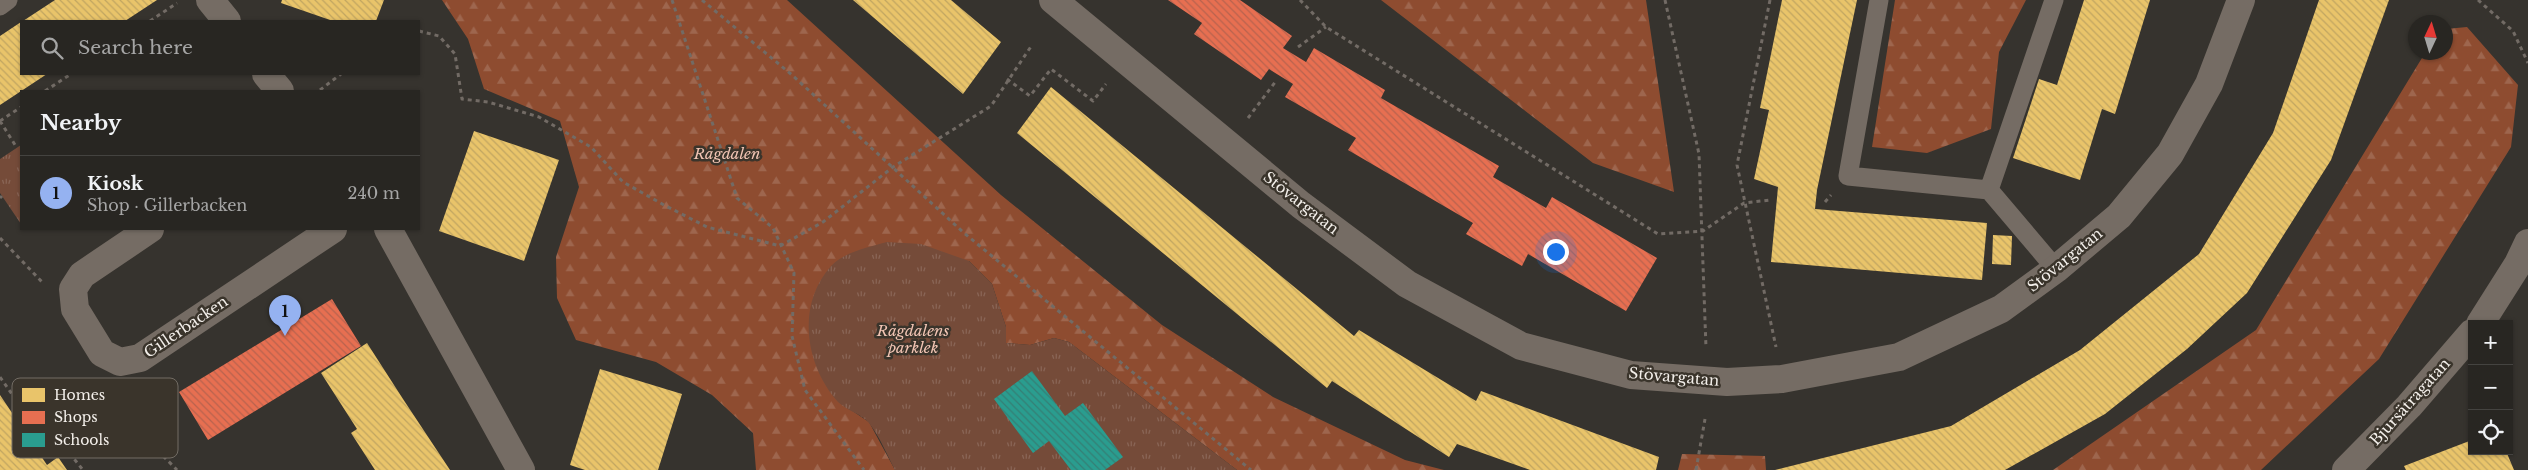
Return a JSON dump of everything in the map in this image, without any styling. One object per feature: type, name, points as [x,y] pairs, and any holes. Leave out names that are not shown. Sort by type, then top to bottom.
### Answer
[{"type":"street","points":[[210,0],[225,20]]},
{"type":"street","name":"Stövargatan","points":[[1054,0],[1301,205],[1407,284],[1521,346],[1631,375],[1727,382],[1782,379],[1899,357],[2001,309],[2056,269],[2119,216],[2170,154],[2209,84],[2241,0]]},
{"type":"street","points":[[267,75],[279,90]]},
{"type":"street","name":"Gillerbacken","points":[[149,230],[82,275],[73,290],[75,309],[102,353],[120,362],[140,358],[332,230]]},
{"type":"street","points":[[389,230],[521,470]]},
{"type":"street","points":[[2483,320],[2518,264],[2528,243]]},
{"type":"street","name":"Bjursätragatan","points":[[2346,470],[2409,406],[2468,338]]},
{"type":"lane","points":[[0,6],[8,0]]},
{"type":"lane","points":[[1878,0],[1848,176],[1989,190],[2056,269]]},
{"type":"lane","points":[[1989,190],[2054,0]]},
{"type":"path","points":[[672,0],[737,198],[773,228],[794,273],[792,336],[806,390],[864,470]]},
{"type":"path","points":[[702,0],[792,75],[964,233],[1251,470]]},
{"type":"path","points":[[1300,0],[1326,27],[1658,234],[1703,231],[1744,203],[1770,200]]},
{"type":"path","points":[[1665,0],[1699,154],[1706,356]]},
{"type":"path","points":[[1770,0],[1737,164],[1777,352]]},
{"type":"path","points":[[2478,0],[2513,31],[2528,62]]},
{"type":"path","points":[[152,20],[177,3]]},
{"type":"path","points":[[1298,47],[1326,27]]},
{"type":"path","points":[[420,31],[440,36],[455,54],[462,98],[488,102],[539,118],[591,147],[623,182],[690,218],[707,227],[780,246],[823,222],[893,167],[991,106],[1007,79],[1032,45]]},
{"type":"path","points":[[1007,79],[1030,96],[1051,69],[1094,101],[1108,83]]},
{"type":"path","points":[[47,90],[69,75]]},
{"type":"path","points":[[320,90],[339,75]]},
{"type":"path","points":[[1244,123],[1276,81]]},
{"type":"path","points":[[17,148],[0,121],[20,108]]},
{"type":"path","points":[[0,238],[44,283]]},
{"type":"path","points":[[0,377],[12,394]]},
{"type":"path","points":[[1696,470],[1705,419]]},
{"type":"path","points":[[73,458],[83,470]]},
{"type":"path","points":[[166,458],[177,470]]},
{"type":"green space","name":"Rågdalen","points":[[442,0],[787,0],[1001,195],[1162,325],[1273,397],[1405,460],[1444,470],[1237,470],[1069,342],[1054,338],[1030,345],[1006,343],[1006,327],[992,284],[969,261],[819,372],[839,402],[869,422],[895,470],[756,470],[753,433],[712,395],[656,362],[576,340],[557,298],[556,257],[579,187],[560,121],[484,89],[468,39]]},
{"type":"green space","points":[[1381,0],[1646,0],[1674,192],[1593,163]]},
{"type":"green space","points":[[1895,0],[2026,0],[1999,52],[1991,129],[1927,153],[1872,147]]},
{"type":"green space","points":[[2467,27],[2518,85],[2511,147],[2379,359],[2261,470],[2053,470],[2256,330],[2421,60],[2453,60],[2453,28]]},
{"type":"green space","points":[[20,146],[20,223],[0,193],[0,159]]},
{"type":"green space","name":"Rågdalens parklek","points":[[887,242],[921,244],[969,261],[992,284],[1006,327],[1006,343],[1030,345],[1054,338],[1069,342],[1237,470],[895,470],[869,423],[838,402],[827,387],[818,371],[809,335],[809,316],[813,298],[820,282],[831,266],[836,261],[850,254]]},
{"type":"green space","points":[[1682,454],[1765,456],[1766,470],[1678,470]]},
{"type":"building: Homes","points":[[55,0],[157,0],[127,20],[25,20]]},
{"type":"building: Homes","points":[[282,0],[384,0],[376,20],[330,20],[281,3]]},
{"type":"building: Homes","points":[[853,0],[951,0],[1001,42],[963,94]]},
{"type":"building: Homes","points":[[1782,0],[1857,0],[1817,190],[1815,209],[1987,223],[1982,280],[1771,262],[1778,187],[1754,179],[1769,110],[1760,108]]},
{"type":"building: Homes","points":[[2084,0],[2150,0],[2115,114],[2102,109],[2080,180],[2013,158],[2039,79],[2057,85]]},
{"type":"building: Homes","points":[[2319,0],[2389,0],[2331,160],[2247,293],[2187,349],[2105,414],[2005,470],[1775,470],[1951,426],[2080,350],[2199,254],[2273,133]]},
{"type":"building: Homes","points":[[20,23],[20,75],[45,75],[20,90],[0,105],[0,36]]},
{"type":"building: Homes","points":[[1051,87],[1354,336],[1359,330],[1476,401],[1481,391],[1659,457],[1656,470],[1530,470],[1457,444],[1449,457],[1332,381],[1327,388],[1017,133]]},
{"type":"building: Homes","points":[[474,131],[559,160],[524,261],[439,231]]},
{"type":"building: Homes","points":[[1993,235],[2012,236],[2011,265],[1992,264]]},
{"type":"building: Homes","points":[[367,343],[450,470],[375,470],[351,433],[357,429],[321,373]]},
{"type":"building: Homes","points":[[600,369],[682,394],[658,470],[585,470],[570,465]]},
{"type":"building: Homes","points":[[0,395],[12,413],[12,458],[42,458],[47,465],[59,458],[67,470],[0,470]]},
{"type":"building: Homes","points":[[2468,442],[2468,455],[2508,455],[2514,470],[2406,470],[2404,466]]},
{"type":"building: Shops","points":[[1168,0],[1240,0],[1292,36],[1283,48],[1306,62],[1314,48],[1385,90],[1381,98],[1499,166],[1493,177],[1546,208],[1552,197],[1657,258],[1626,311],[1528,254],[1522,266],[1466,234],[1473,223],[1348,150],[1356,138],[1285,97],[1293,84],[1269,69],[1261,80],[1194,34],[1202,23]]},
{"type":"building: Shops","points":[[332,299],[361,346],[208,440],[179,392]]},
{"type":"building: Schools","points":[[1032,371],[1065,416],[1083,403],[1123,457],[1105,470],[1071,470],[1049,441],[1033,453],[994,399]]},
{"type":"place","name":"Kiosk","points":[[285,336]]}]
